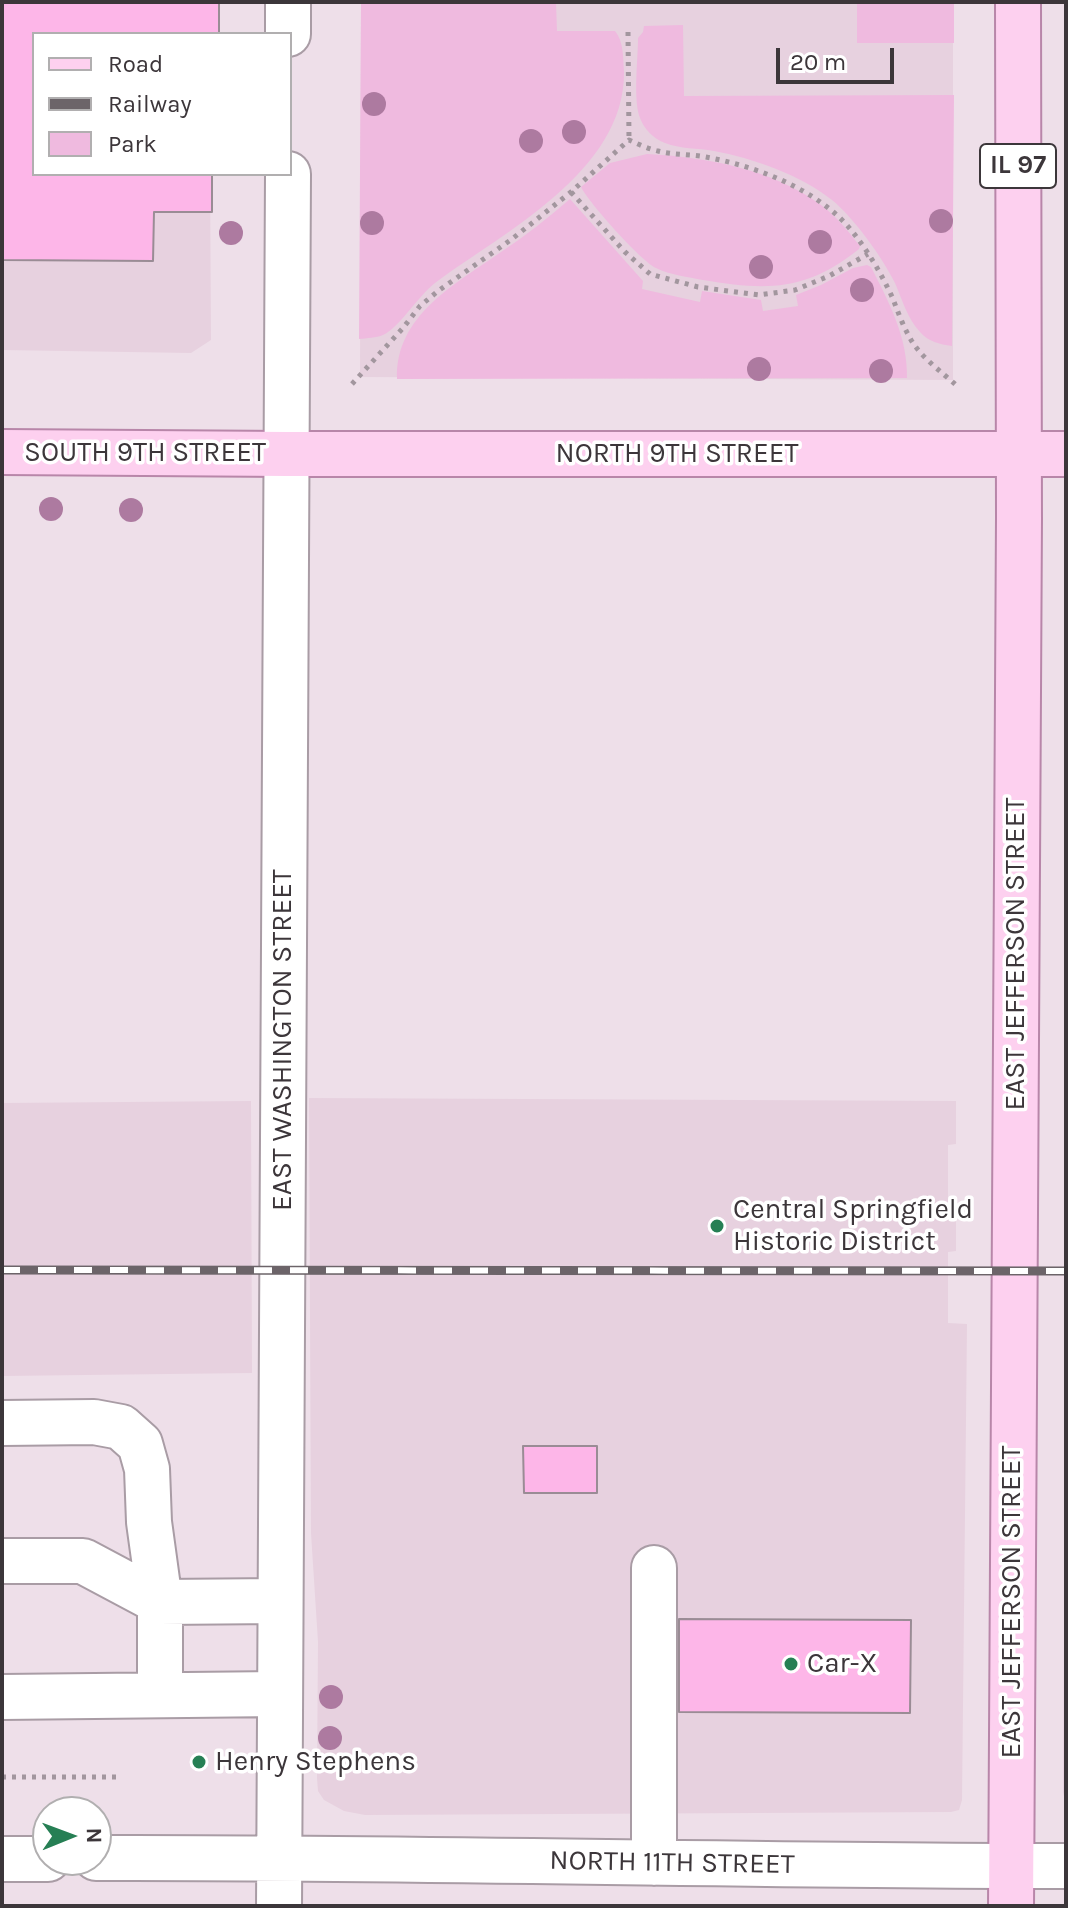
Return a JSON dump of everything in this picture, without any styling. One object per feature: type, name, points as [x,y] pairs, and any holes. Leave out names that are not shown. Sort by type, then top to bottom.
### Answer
[{"type":"main road","name":"EAST JEFFERSON STREET","points":[[1010,1886],[1019,454],[1018,2]]},
{"type":"main road","name":"SOUTH 9TH STREET","points":[[2,452],[287,454]]},
{"type":"main road","name":"NORTH 9TH STREET","points":[[287,454],[1066,454]]},
{"type":"street","points":[[288,2],[288,32]]},
{"type":"street","name":"EAST WASHINGTON STREET","points":[[279,1906],[288,176]]},
{"type":"street","points":[[2,1423],[94,1422],[121,1427],[140,1444],[147,1469],[149,1522],[160,1602],[160,1695]]},
{"type":"street","points":[[2,1561],[83,1561],[160,1602],[280,1601]]},
{"type":"street","points":[[654,1568],[654,1863]]},
{"type":"street","points":[[2,1697],[279,1694]]},
{"type":"street","name":"NORTH 11TH STREET","points":[[112,1858],[654,1863],[1010,1886],[1066,1866]]},
{"type":"street","points":[[2,1859],[32,1859]]},
{"type":"path","points":[[352,384],[429,298],[512,239],[629,140],[628,32]]},
{"type":"path","points":[[629,140],[658,151],[733,163],[776,178],[802,191],[841,219],[881,275],[911,340],[957,386]]},
{"type":"path","points":[[571,192],[625,252],[650,274],[698,287],[759,295],[795,290],[829,276],[868,254]]},
{"type":"path","points":[[2,1777],[122,1777]]},
{"type":"shaded area","points":[[2,2],[32,32],[32,176],[210,176],[211,340],[191,353],[2,350]]},
{"type":"shaded area","points":[[361,2],[953,2],[953,380],[360,377]]},
{"type":"shaded area","points":[[309,1098],[956,1101],[956,1144],[948,1145],[948,1216],[956,1216],[956,1251],[948,1252],[948,1323],[967,1324],[962,1800],[959,1810],[365,1815],[344,1811],[324,1800],[318,1791],[317,1778],[318,1642],[311,1533]]},
{"type":"shaded area","points":[[251,1101],[252,1373],[2,1376],[2,1103]]},
{"type":"shaded area","points":[[1066,1323],[1066,1805],[1063,1792]]},
{"type":"green space","points":[[361,2],[556,2],[557,31],[615,31],[622,45],[624,72],[619,107],[605,140],[583,169],[556,196],[525,220],[435,283],[389,331],[377,337],[359,339]]},
{"type":"green space","points":[[857,2],[954,2],[954,43],[857,43]]},
{"type":"green space","points":[[683,25],[684,96],[954,95],[952,346],[934,342],[915,327],[895,283],[875,250],[849,217],[820,191],[791,175],[744,158],[665,143],[647,130],[640,118],[637,101],[638,38],[644,26]]},
{"type":"green space","points":[[647,154],[715,162],[781,182],[826,209],[851,235],[859,249],[822,273],[804,280],[767,286],[726,284],[679,276],[656,268],[616,231],[581,187],[610,163]]},
{"type":"green space","points":[[570,199],[643,281],[642,289],[700,302],[702,291],[761,300],[763,311],[798,306],[796,295],[853,268],[871,267],[901,335],[907,378],[397,379],[399,356],[406,337],[431,304]]},
{"type":"building","points":[[2,2],[219,2],[219,32],[32,32],[32,176],[212,176],[212,212],[154,212],[153,261],[2,260]]},
{"type":"building","points":[[523,1446],[597,1446],[597,1493],[524,1493]]},
{"type":"building","points":[[679,1619],[911,1620],[910,1713],[679,1712]]},
{"type":"railway","points":[[2,1270],[1066,1271]]},
{"type":"place","name":"Central Springfield Historic District","points":[[717,1226]]},
{"type":"place","name":"Car-X","points":[[791,1664]]},
{"type":"place","name":"Henry Stephens","points":[[199,1762]]}]
